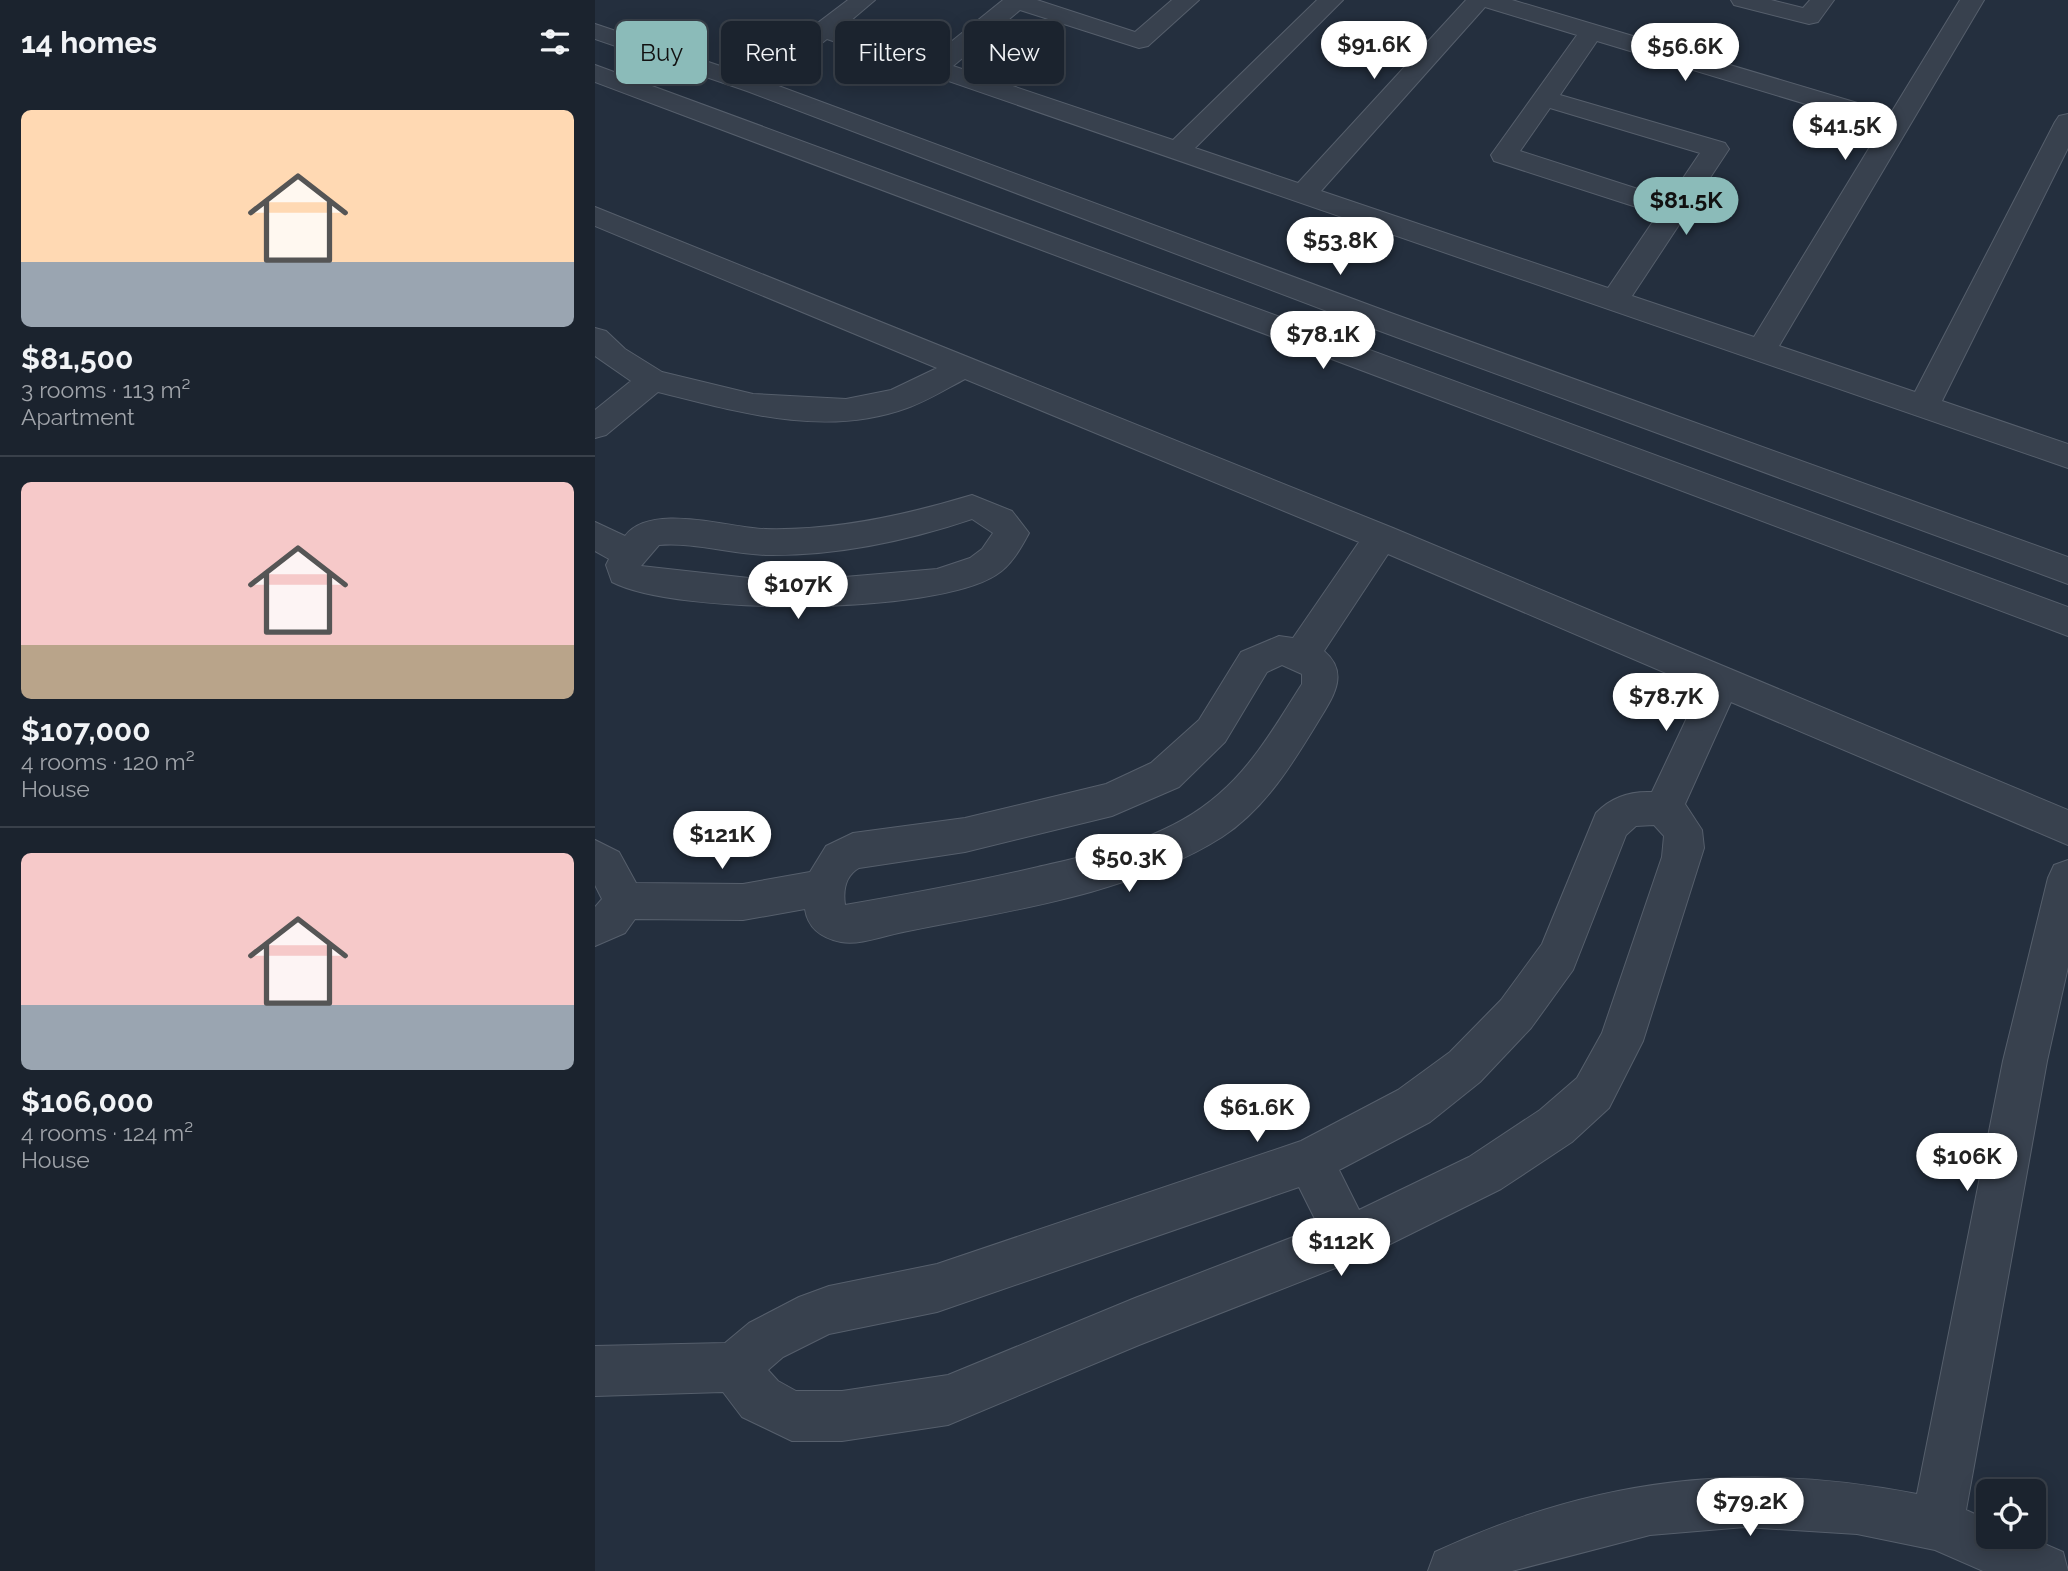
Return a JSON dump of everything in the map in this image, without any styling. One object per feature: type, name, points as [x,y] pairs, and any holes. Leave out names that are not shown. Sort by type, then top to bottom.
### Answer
[{"type":"street","points":[[821,32],[863,0]]},
{"type":"street","points":[[1177,151],[1331,0]]},
{"type":"street","points":[[1303,194],[1479,0]]},
{"type":"street","points":[[1486,0],[1896,122]]},
{"type":"street","points":[[1743,0],[1809,17],[1822,0]]},
{"type":"street","points":[[1761,351],[1896,122],[1972,0]]},
{"type":"street","points":[[950,56],[1017,1],[1139,41],[1182,1]]},
{"type":"street","points":[[824,30],[835,34]]},
{"type":"street","points":[[1592,31],[1504,155],[1675,210]]},
{"type":"street","points":[[595,32],[756,86],[1393,324],[2068,571]]},
{"type":"street","points":[[595,73],[2068,622]]},
{"type":"street","points":[[950,73],[2068,456]]},
{"type":"street","points":[[1543,98],[1716,149],[1616,299]]},
{"type":"street","points":[[1924,407],[2058,166],[2068,122]]},
{"type":"street","points":[[595,216],[1381,537],[2068,828]]},
{"type":"street","points":[[595,338],[614,356],[652,380],[753,405],[806,410],[846,410],[898,400],[966,366]]},
{"type":"street","points":[[595,427],[652,380]]},
{"type":"street","points":[[972,507],[985,510],[1012,533],[994,558],[962,576],[937,582],[810,593],[749,592],[636,579],[624,573],[623,565],[631,555],[641,540],[651,533],[675,531],[765,542],[820,539],[916,526],[972,507]]},
{"type":"street","points":[[595,535],[631,555]]},
{"type":"street","points":[[1303,653],[1381,537]]},
{"type":"street","points":[[1279,650],[1303,653],[1319,669],[1322,676],[1320,687],[1263,771],[1233,806],[1190,837],[1131,863],[971,901],[844,924],[833,921],[826,915],[823,888],[834,863],[853,852],[965,835],[1112,799],[1165,775],[1212,731],[1254,662],[1279,650]]},
{"type":"street","points":[[1663,809],[1723,682]]},
{"type":"street","points":[[595,1371],[734,1367],[766,1340],[799,1321],[829,1310],[937,1288],[1310,1161],[1414,1106],[1465,1067],[1516,1014],[1558,956],[1619,813],[1632,808],[1663,809],[1683,826],[1686,841],[1621,1041],[1593,1093],[1556,1126],[1485,1173],[1349,1239],[1135,1322],[948,1400],[842,1416],[792,1416],[760,1399],[734,1367]]},
{"type":"street","points":[[595,858],[605,865],[625,901]]},
{"type":"street","points":[[1937,1524],[2025,1061],[2068,878]]},
{"type":"street","points":[[625,901],[743,902],[823,888]]},
{"type":"street","points":[[595,927],[611,920],[625,901]]},
{"type":"street","points":[[1310,1161],[1349,1239]]},
{"type":"street","points":[[1454,1571],[1511,1559],[1650,1509],[1745,1501],[1857,1508],[1937,1524],[2044,1571]]},
{"type":"street","points":[[2067,1571],[2068,1561]]}]
